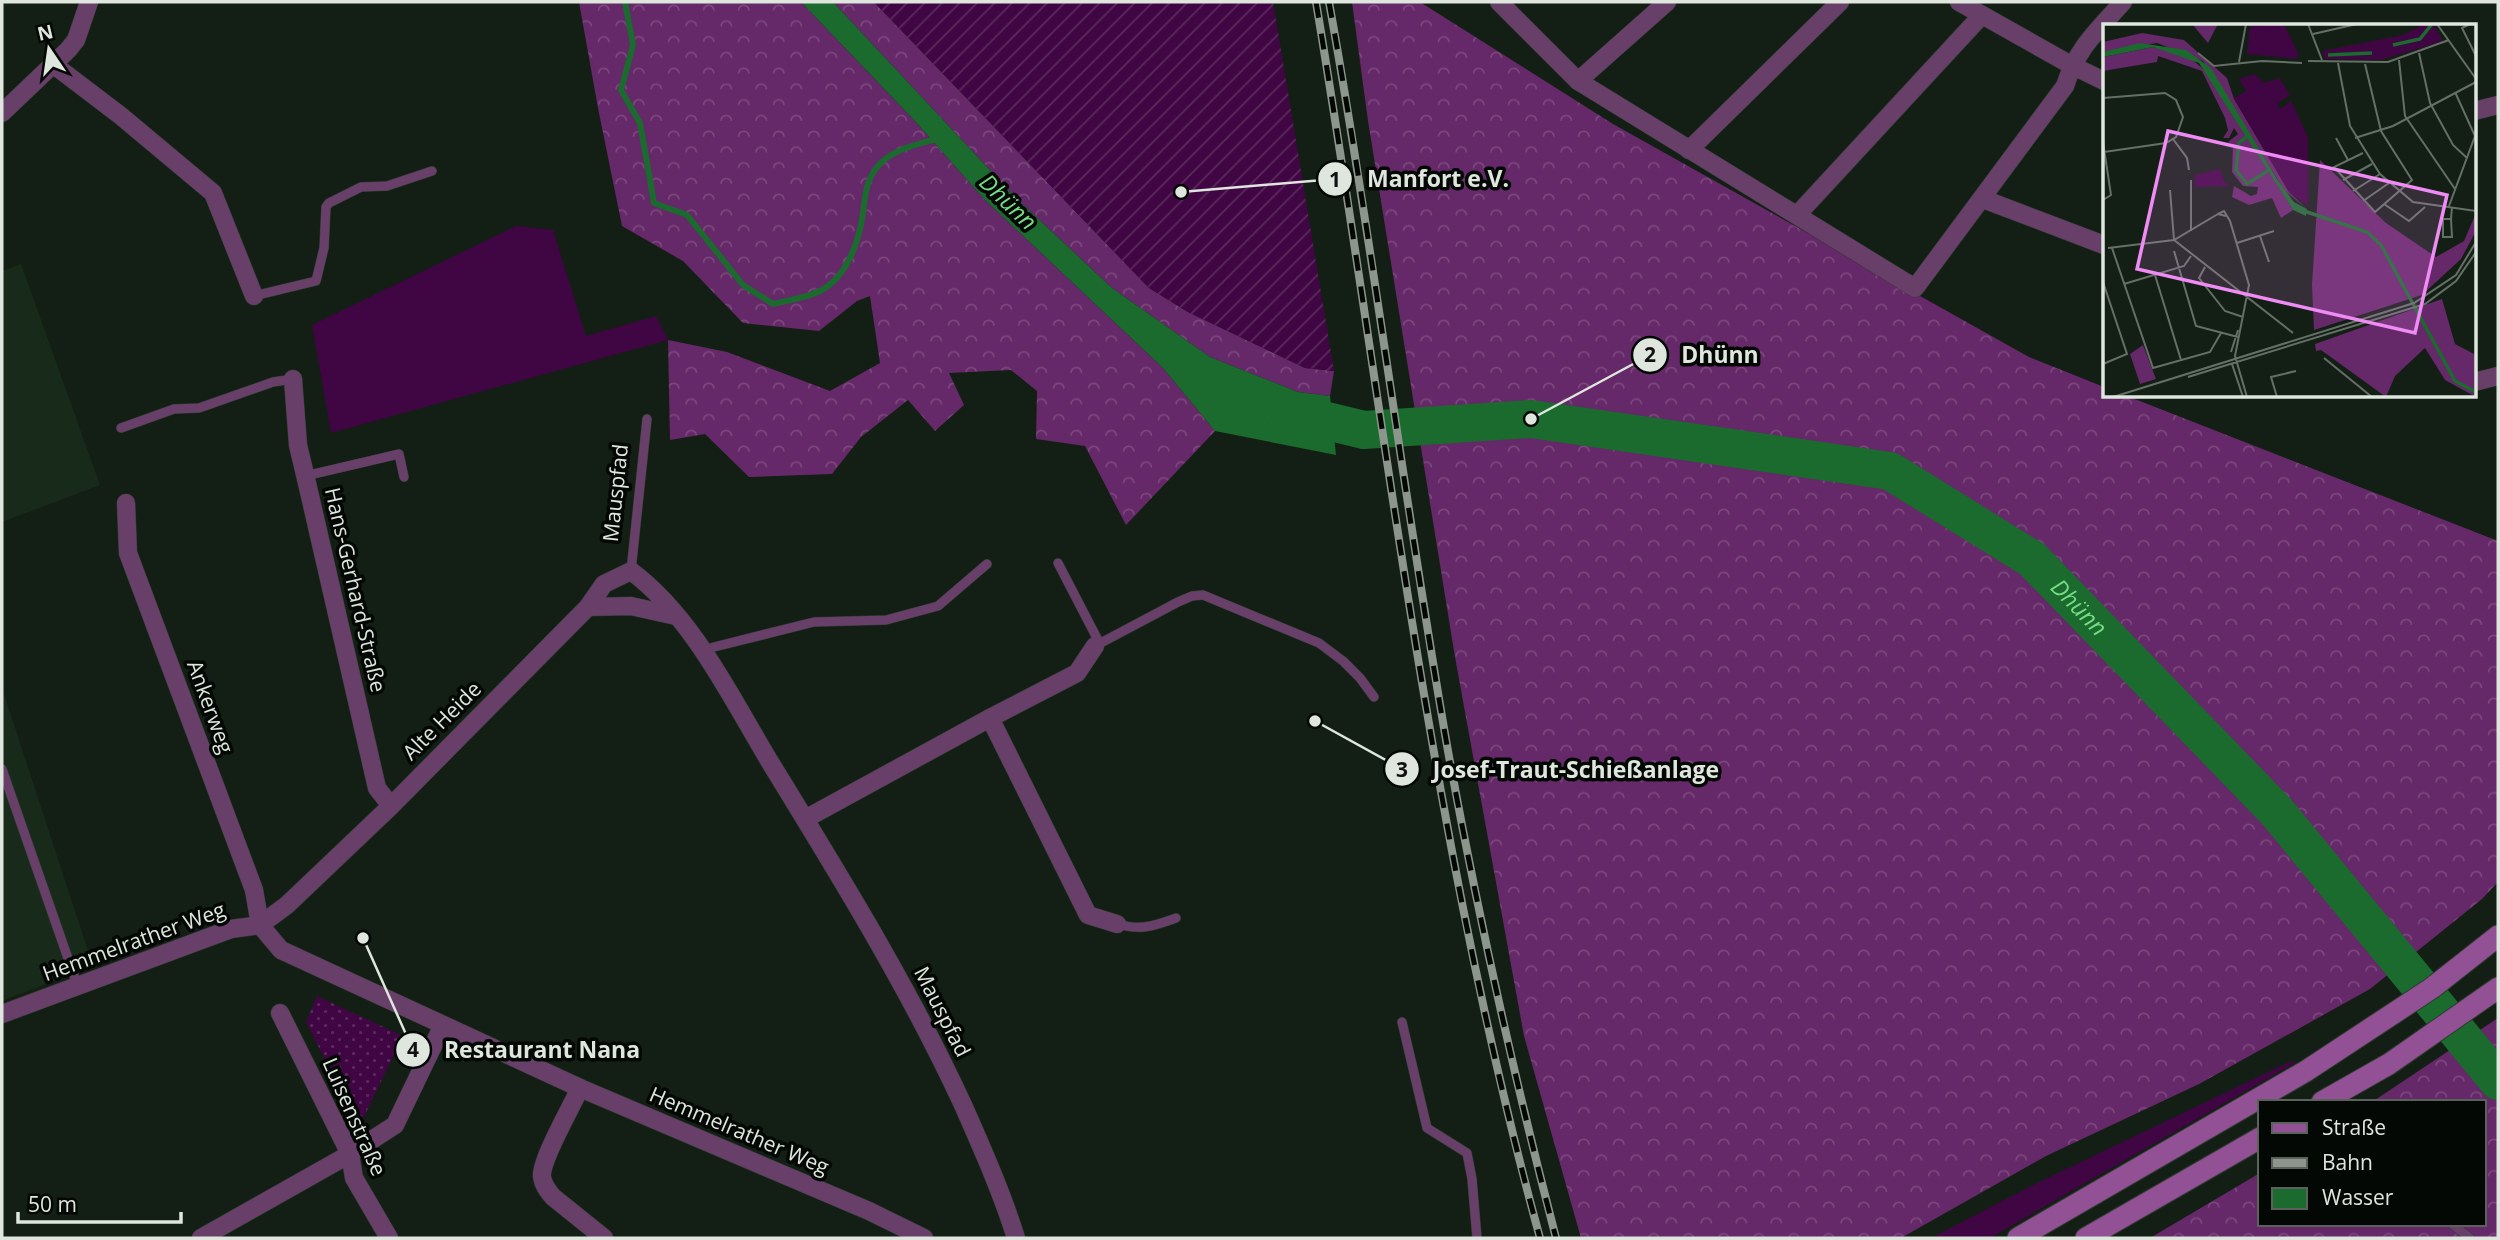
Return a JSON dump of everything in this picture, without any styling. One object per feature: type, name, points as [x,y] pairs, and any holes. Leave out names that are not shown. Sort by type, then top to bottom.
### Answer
[{"type":"main road","points":[[2018,1238],[2295,1078],[2432,988],[2497,937]]},
{"type":"main road","points":[[2332,1099],[2453,1021],[2498,988]]},
{"type":"main road","points":[[2086,1238],[2258,1139]]},
{"type":"street","points":[[2,113],[54,65],[76,40],[89,2]]},
{"type":"street","points":[[1499,2],[1578,81],[1915,288],[2065,86],[2071,65],[2080,50],[2103,24]]},
{"type":"street","points":[[1578,81],[1667,2]]},
{"type":"street","points":[[1689,150],[1840,2]]},
{"type":"street","points":[[1959,2],[2103,80]]},
{"type":"street","points":[[2103,24],[2123,2]]},
{"type":"street","points":[[1797,215],[1982,15]]},
{"type":"street","points":[[54,65],[121,116],[213,193],[254,296]]},
{"type":"street","points":[[2476,110],[2498,105]]},
{"type":"street","points":[[1983,199],[2103,244]]},
{"type":"street","points":[[2476,382],[2498,376]]},
{"type":"street","name":"Hans-Gerhard-Straße","points":[[293,379],[299,445],[305,476],[377,788],[391,806]]},
{"type":"street","name":"Ankerweg","points":[[126,503],[128,553],[254,890],[260,925]]},
{"type":"street","name":"Mauspfad","points":[[588,607],[604,584],[631,571],[653,588],[702,650],[884,950],[936,1047],[986,1156],[1016,1238]]},
{"type":"street","points":[[588,607],[631,606],[676,616]]},
{"type":"street","name":"Alte Heide","points":[[260,925],[287,905],[391,806],[588,607]]},
{"type":"street","points":[[805,819],[1077,673],[1097,645]]},
{"type":"street","points":[[990,718],[1088,915],[1117,924]]},
{"type":"street","name":"Hemmelrather Weg","points":[[2,1014],[231,929],[260,925],[281,950],[580,1088],[869,1211],[924,1238]]},
{"type":"street","name":"Luisenstraße","points":[[280,1013],[351,1154],[354,1178],[389,1238]]},
{"type":"street","points":[[201,1238],[351,1154],[395,1125],[443,1025]]},
{"type":"street","points":[[580,1088],[545,1160],[541,1175],[546,1189],[553,1197],[604,1238]]},
{"type":"lane","points":[[254,296],[316,281],[324,248],[326,206],[329,203],[361,187],[387,186],[432,171]]},
{"type":"lane","points":[[121,428],[174,409],[199,408],[273,382],[293,379]]},
{"type":"lane","name":"Mauspfad","points":[[631,571],[648,419]]},
{"type":"lane","points":[[305,476],[399,454],[404,477]]},
{"type":"lane","points":[[1058,563],[1097,645],[1178,602],[1203,595],[1320,643],[1343,661],[1374,697]]},
{"type":"lane","points":[[702,650],[814,622],[886,620],[938,606],[987,564]]},
{"type":"lane","points":[[2,768],[78,987]]},
{"type":"lane","points":[[1117,924],[1133,929],[1150,927],[1176,918]]},
{"type":"lane","points":[[1402,1022],[1427,1128],[1467,1153],[1472,1179],[1476,1238]]},
{"type":"lane","points":[[2455,1226],[2470,1238]]},
{"type":"shaded area","points":[[874,2],[1273,2],[1334,371],[1305,368],[1188,312],[1149,288]]},
{"type":"shaded area","points":[[516,226],[553,230],[586,336],[656,316],[668,340],[331,433],[312,325]]},
{"type":"shaded area","points":[[21,264],[100,485],[2,522],[2,271]]},
{"type":"shaded area","points":[[2,688],[93,966],[2,1001]]},
{"type":"shaded area","points":[[317,996],[403,1036],[359,1127],[306,1022]]},
{"type":"shaded area","points":[[2298,1061],[1990,1238],[1931,1238],[2035,1184],[2289,1062]]},
{"type":"green space","points":[[579,2],[801,2],[914,120],[985,200],[1163,368],[1215,431],[1126,525],[1085,446],[1036,439],[1037,391],[1011,370],[949,373],[964,405],[935,431],[908,400],[861,437],[832,474],[749,477],[705,434],[670,440],[668,340],[727,352],[830,391],[880,363],[870,296],[857,301],[819,331],[743,323],[683,261],[622,226]]},
{"type":"green space","points":[[833,2],[874,2],[1149,288],[1188,312],[1305,368],[1334,371],[1330,396],[1298,392],[1210,357],[1112,288],[1016,198]]},
{"type":"green space","points":[[1352,2],[1420,2],[1613,124],[2029,357],[2103,387],[2103,397],[2130,397],[2498,541],[2498,882],[2482,899],[2370,989],[2199,1084],[2046,1156],[1901,1238],[1581,1238],[1524,1036],[1455,657],[1368,121]]},
{"type":"green space","points":[[2498,1018],[2498,1238],[2150,1238],[2258,1174],[2258,1226],[2486,1226],[2486,1100],[2375,1100]]},
{"type":"water","points":[[801,2],[833,2],[1016,198],[1112,288],[1210,357],[1298,392],[1330,396],[1336,455],[1215,431],[1163,368],[985,200],[914,120]]},
{"type":"waterway","points":[[625,2],[633,45],[621,90],[640,123],[654,203],[687,215],[743,285],[773,304],[820,291],[838,277],[855,247],[870,178],[877,167],[898,151],[940,138]]},
{"type":"waterway","name":"Dhünn","points":[[1282,410],[1364,430],[1531,419],[1890,471],[2032,559],[2277,812],[2498,1081]]},
{"type":"railway","points":[[1316,2],[1412,623],[1439,778],[1501,1086],[1540,1238]]},
{"type":"railway","points":[[1329,2],[1448,751],[1498,996],[1556,1238]]},
{"type":"place","name":"Manfort e.V.","points":[[1181,192]]},
{"type":"place","name":"Dhünn","points":[[1531,419]]},
{"type":"place","name":"Josef-Traut-Schießanlage","points":[[1315,721]]},
{"type":"place","name":"Restaurant Nana","points":[[363,938]]}]
